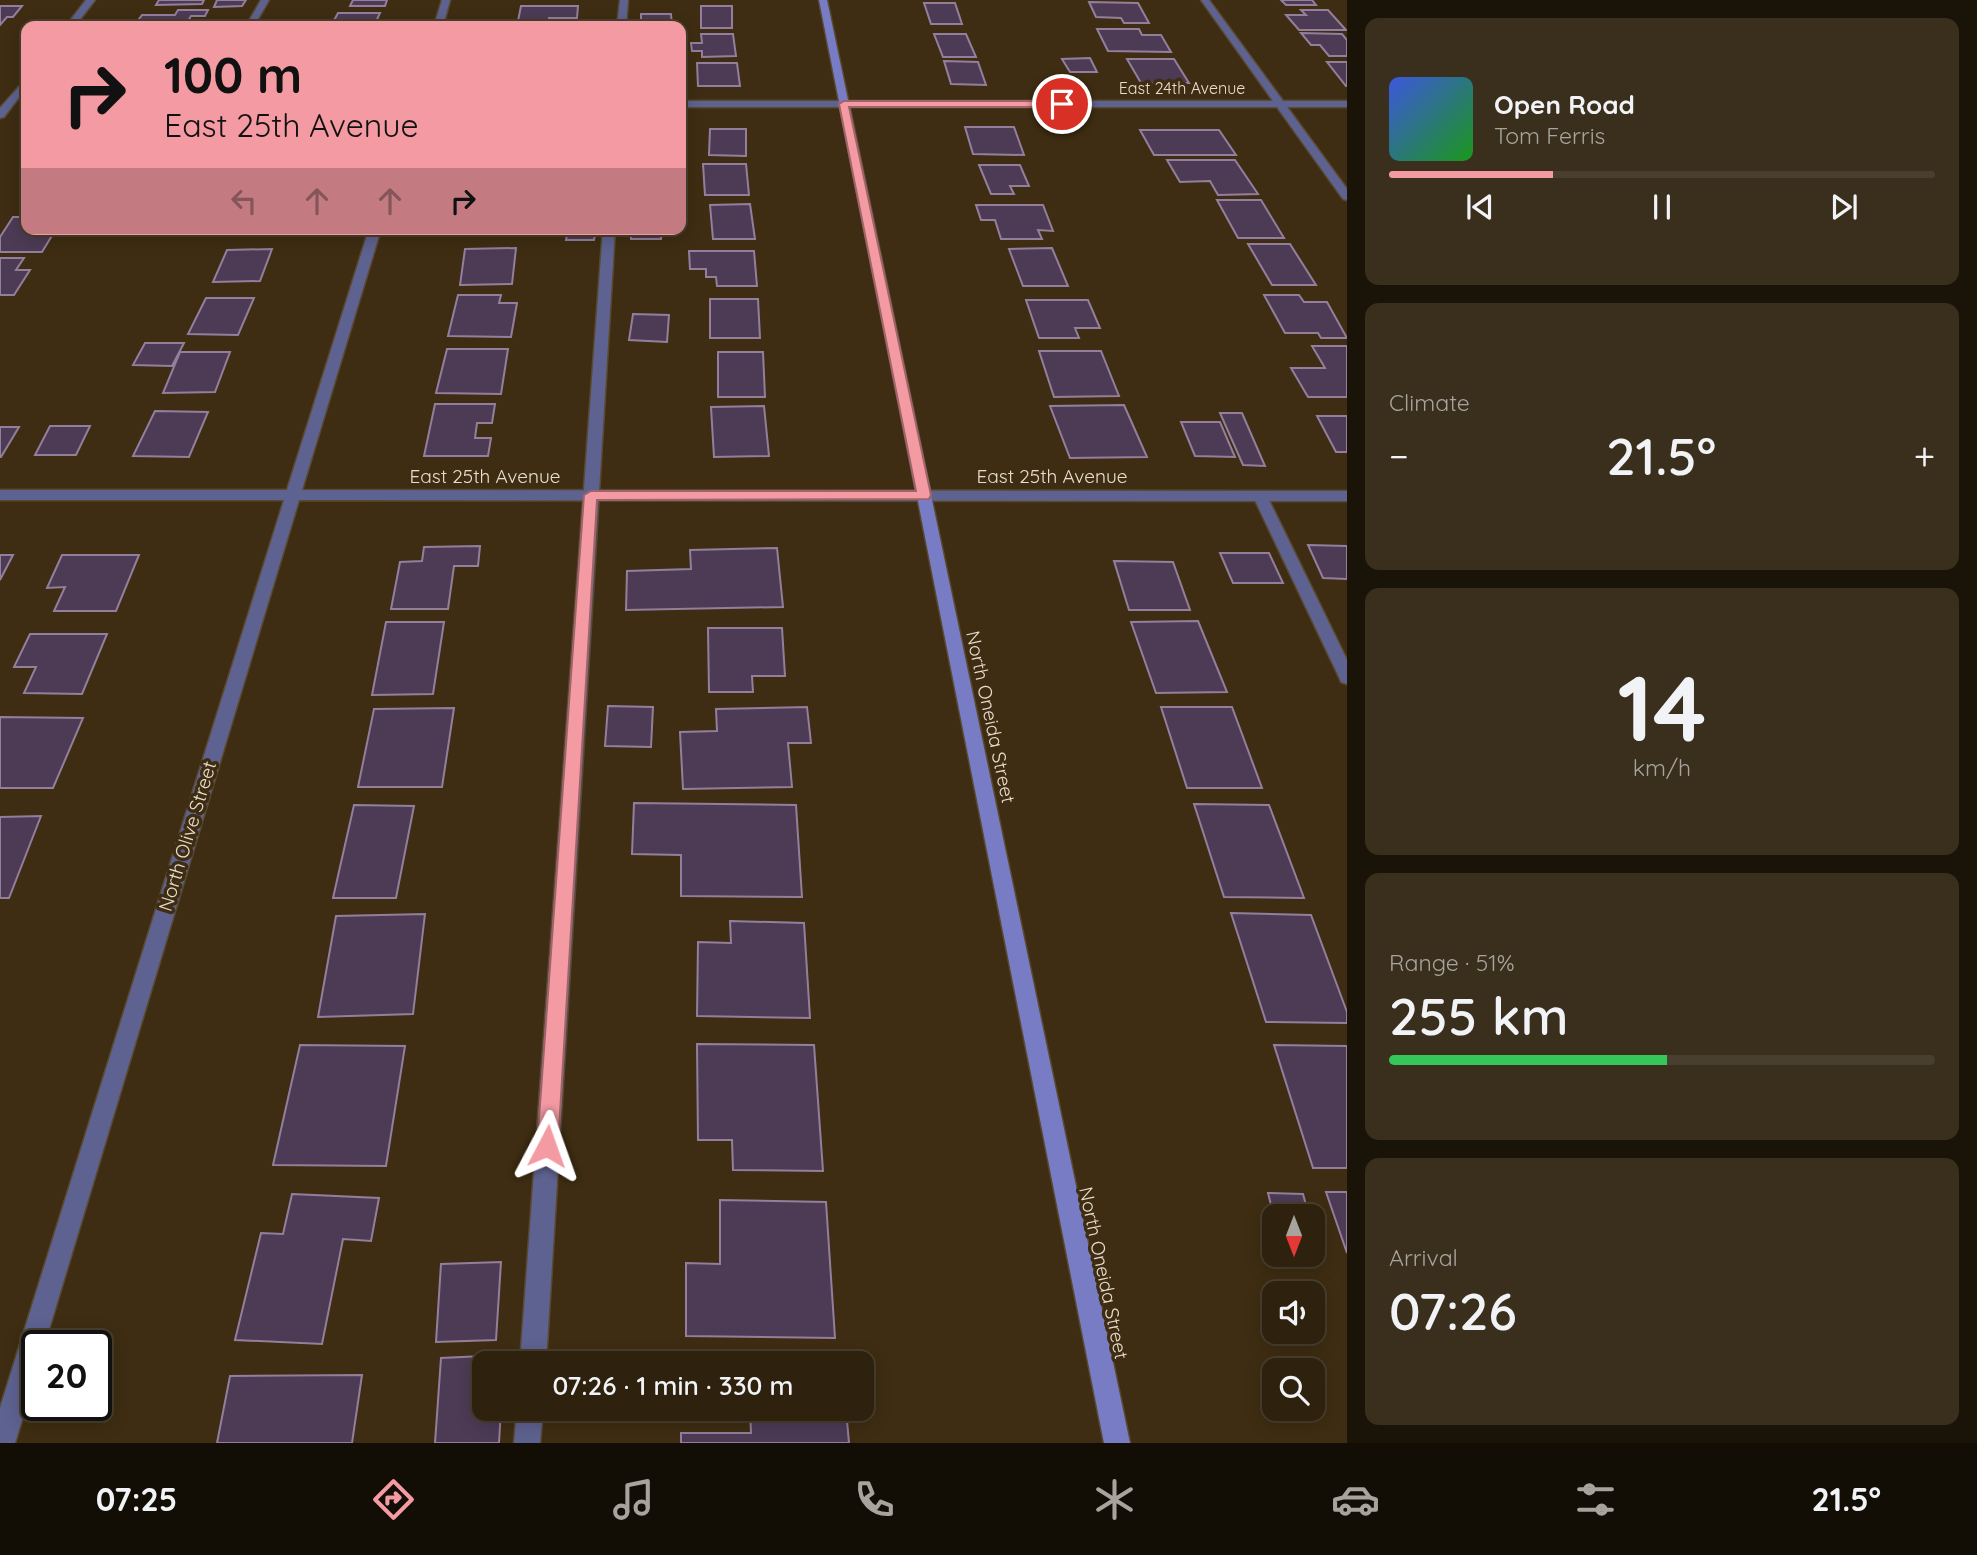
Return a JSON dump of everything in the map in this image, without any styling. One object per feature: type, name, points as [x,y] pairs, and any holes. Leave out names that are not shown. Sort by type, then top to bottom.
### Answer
[{"type":"street","points":[[74,21],[91,0]]},
{"type":"street","points":[[253,21],[265,0]]},
{"type":"street","points":[[440,21],[446,0]]},
{"type":"street","points":[[622,21],[624,0]]},
{"type":"street","name":"North Oneida Street","points":[[823,0],[1117,1443]]},
{"type":"street","points":[[1205,0],[1347,197]]},
{"type":"street","points":[[0,115],[5,103],[21,87]]},
{"type":"street","name":"East 24th Avenue","points":[[686,104],[1347,104]]},
{"type":"street","name":"North Olive Street","points":[[2,1443],[372,235]]},
{"type":"street","points":[[534,1351],[608,235]]},
{"type":"street","name":"East 25th Avenue","points":[[0,495],[1347,496]]},
{"type":"street","points":[[1260,496],[1347,677]]},
{"type":"street","points":[[527,1443],[529,1421]]},
{"type":"building","points":[[159,0],[204,0],[202,4],[156,5]]},
{"type":"building","points":[[217,0],[246,0],[242,6],[214,7]]},
{"type":"building","points":[[353,0],[387,0],[385,6],[350,6]]},
{"type":"building","points":[[1281,0],[1312,0],[1316,5],[1286,5]]},
{"type":"building","points":[[1089,2],[1138,3],[1149,23],[1124,23],[1121,18],[1096,17]]},
{"type":"building","points":[[924,3],[955,3],[962,24],[931,24]]},
{"type":"building","points":[[0,6],[22,6],[13,17],[7,17],[0,25]]},
{"type":"building","points":[[521,6],[578,6],[577,18],[518,21]]},
{"type":"building","points":[[701,6],[732,6],[732,28],[701,28]]},
{"type":"building","points":[[178,10],[208,10],[205,16],[191,16],[188,21],[138,21],[142,15],[175,15]]},
{"type":"building","points":[[1301,10],[1328,10],[1346,30],[1299,30],[1286,15],[1306,15]]},
{"type":"building","points":[[338,13],[380,13],[376,21],[334,21]]},
{"type":"building","points":[[641,14],[671,14],[672,21],[641,21]]},
{"type":"building","points":[[1097,29],[1139,29],[1142,35],[1161,35],[1171,52],[1108,51]]},
{"type":"building","points":[[1301,33],[1342,34],[1347,40],[1347,56],[1329,56],[1320,45],[1311,45]]},
{"type":"building","points":[[701,34],[733,34],[736,56],[702,57],[702,51],[692,51],[691,43],[702,43]]},
{"type":"building","points":[[934,34],[966,34],[976,57],[943,57]]},
{"type":"building","points":[[1090,58],[1097,72],[1070,72],[1062,59]]},
{"type":"building","points":[[1127,59],[1174,59],[1189,83],[1141,83]]},
{"type":"building","points":[[944,61],[978,62],[986,85],[951,84]]},
{"type":"building","points":[[1327,62],[1347,62],[1347,86],[1346,86]]},
{"type":"building","points":[[697,63],[737,63],[740,86],[698,86]]},
{"type":"building","points":[[965,127],[1014,127],[1024,155],[973,154]]},
{"type":"building","points":[[710,129],[746,129],[746,156],[709,155]]},
{"type":"building","points":[[1140,130],[1219,130],[1236,155],[1154,155]]},
{"type":"building","points":[[1167,160],[1235,160],[1258,194],[1218,195],[1210,181],[1180,182]]},
{"type":"building","points":[[703,164],[746,164],[749,195],[705,195]]},
{"type":"building","points":[[979,165],[1020,165],[1029,186],[1010,186],[1014,194],[991,194]]},
{"type":"building","points":[[1217,200],[1261,200],[1284,238],[1238,238]]},
{"type":"building","points":[[750,204],[755,239],[713,239],[710,205]]},
{"type":"building","points":[[976,205],[1043,205],[1053,231],[1038,230],[1042,239],[1001,239],[995,220],[981,220]]},
{"type":"building","points":[[13,217],[21,217],[21,235],[52,235],[42,252],[0,252],[0,237]]},
{"type":"building","points":[[567,235],[595,235],[594,240],[566,240]]},
{"type":"building","points":[[631,235],[661,235],[661,239],[631,239]]},
{"type":"building","points":[[1248,244],[1290,244],[1316,285],[1272,285]]},
{"type":"building","points":[[516,248],[512,284],[460,285],[465,249]]},
{"type":"building","points":[[1052,248],[1068,286],[1023,286],[1009,249]]},
{"type":"building","points":[[272,249],[260,281],[213,282],[227,250]]},
{"type":"building","points":[[689,251],[754,251],[757,286],[717,286],[716,277],[706,277],[706,269],[690,269]]},
{"type":"building","points":[[0,258],[24,258],[16,270],[30,270],[14,295],[0,295]]},
{"type":"building","points":[[458,295],[501,295],[499,303],[517,303],[511,337],[448,336]]},
{"type":"building","points":[[1264,295],[1299,295],[1304,302],[1327,302],[1347,338],[1321,338],[1318,333],[1285,333]]},
{"type":"building","points":[[206,298],[254,298],[238,335],[188,334]]},
{"type":"building","points":[[710,299],[758,299],[760,338],[710,338]]},
{"type":"building","points":[[1026,300],[1088,300],[1100,328],[1075,328],[1079,338],[1039,338]]},
{"type":"building","points":[[633,314],[669,315],[667,342],[629,340]]},
{"type":"building","points":[[145,343],[184,343],[172,366],[133,365]]},
{"type":"building","points":[[1312,346],[1347,346],[1347,397],[1308,397],[1291,368],[1325,368]]},
{"type":"building","points":[[447,349],[508,349],[501,394],[436,393]]},
{"type":"building","points":[[1039,351],[1101,351],[1119,396],[1054,397]]},
{"type":"building","points":[[180,352],[230,352],[215,392],[163,393]]},
{"type":"building","points":[[718,352],[763,352],[765,397],[718,397]]},
{"type":"building","points":[[435,404],[495,404],[492,423],[477,423],[475,438],[491,438],[488,456],[424,456]]},
{"type":"building","points":[[1124,405],[1147,457],[1070,458],[1050,406]]},
{"type":"building","points":[[764,406],[769,456],[714,457],[711,407]]},
{"type":"building","points":[[155,411],[208,412],[189,457],[133,456]]},
{"type":"building","points":[[1220,413],[1242,413],[1265,466],[1243,465]]},
{"type":"building","points":[[1317,416],[1347,416],[1347,452],[1336,452]]},
{"type":"building","points":[[1181,422],[1220,422],[1235,457],[1195,456]]},
{"type":"building","points":[[50,426],[90,426],[76,455],[35,455]]},
{"type":"building","points":[[0,427],[19,427],[1,457],[0,457]]},
{"type":"building","points":[[1308,545],[1347,546],[1347,579],[1323,578]]},
{"type":"building","points":[[480,546],[478,566],[454,566],[448,609],[391,609],[400,562],[422,561],[424,547]]},
{"type":"building","points":[[777,548],[783,607],[626,610],[627,571],[691,569],[690,550]]},
{"type":"building","points":[[1220,553],[1269,553],[1283,583],[1233,583]]},
{"type":"building","points":[[0,555],[13,555],[0,580]]},
{"type":"building","points":[[62,555],[139,555],[116,611],[54,611],[65,587],[47,588]]},
{"type":"building","points":[[1114,561],[1173,562],[1190,610],[1129,610]]},
{"type":"building","points":[[1198,621],[1227,692],[1156,693],[1131,622]]},
{"type":"building","points":[[386,622],[444,622],[433,694],[372,695]]},
{"type":"building","points":[[708,628],[782,628],[785,676],[752,676],[753,692],[709,692]]},
{"type":"building","points":[[30,634],[107,634],[82,694],[24,693],[36,667],[14,667]]},
{"type":"building","points":[[608,706],[653,707],[651,747],[605,746]]},
{"type":"building","points":[[807,707],[811,743],[788,743],[792,787],[683,789],[680,732],[717,731],[716,709]]},
{"type":"building","points":[[1161,707],[1232,707],[1262,788],[1187,788]]},
{"type":"building","points":[[454,708],[442,787],[358,787],[374,709]]},
{"type":"building","points":[[0,717],[83,718],[53,788],[0,788]]},
{"type":"building","points":[[634,803],[796,805],[802,897],[681,896],[681,855],[632,854]]},
{"type":"building","points":[[1194,804],[1269,805],[1304,898],[1224,897]]},
{"type":"building","points":[[354,805],[414,806],[396,898],[333,898]]},
{"type":"building","points":[[41,816],[9,898],[0,898],[0,817]]},
{"type":"building","points":[[1231,913],[1311,915],[1347,1012],[1347,1023],[1266,1022]]},
{"type":"building","points":[[425,914],[413,1014],[318,1017],[336,916]]},
{"type":"building","points":[[730,921],[804,923],[810,1018],[697,1016],[698,942],[731,943]]},
{"type":"building","points":[[697,1044],[814,1045],[823,1171],[733,1170],[732,1140],[698,1140]]},
{"type":"building","points":[[300,1045],[405,1046],[386,1166],[273,1165]]},
{"type":"building","points":[[1274,1045],[1347,1046],[1347,1168],[1313,1168]]},
{"type":"building","points":[[1326,1192],[1347,1192],[1347,1253]]},
{"type":"building","points":[[1268,1193],[1303,1194],[1306,1204],[1271,1204]]},
{"type":"building","points":[[292,1194],[379,1198],[371,1241],[343,1239],[322,1344],[235,1340],[261,1233],[283,1234]]},
{"type":"building","points":[[720,1200],[826,1202],[835,1338],[686,1336],[686,1263],[720,1264]]},
{"type":"building","points":[[501,1262],[496,1340],[436,1342],[441,1264]]},
{"type":"building","points":[[472,1357],[472,1421],[500,1421],[499,1443],[435,1443],[441,1358]]},
{"type":"building","points":[[362,1375],[352,1443],[217,1443],[230,1376]]},
{"type":"building","points":[[750,1421],[847,1421],[849,1443],[681,1443],[681,1433],[751,1433]]},
{"type":"route","points":[[547,1146],[591,495],[924,495],[844,104],[1062,104]]}]
